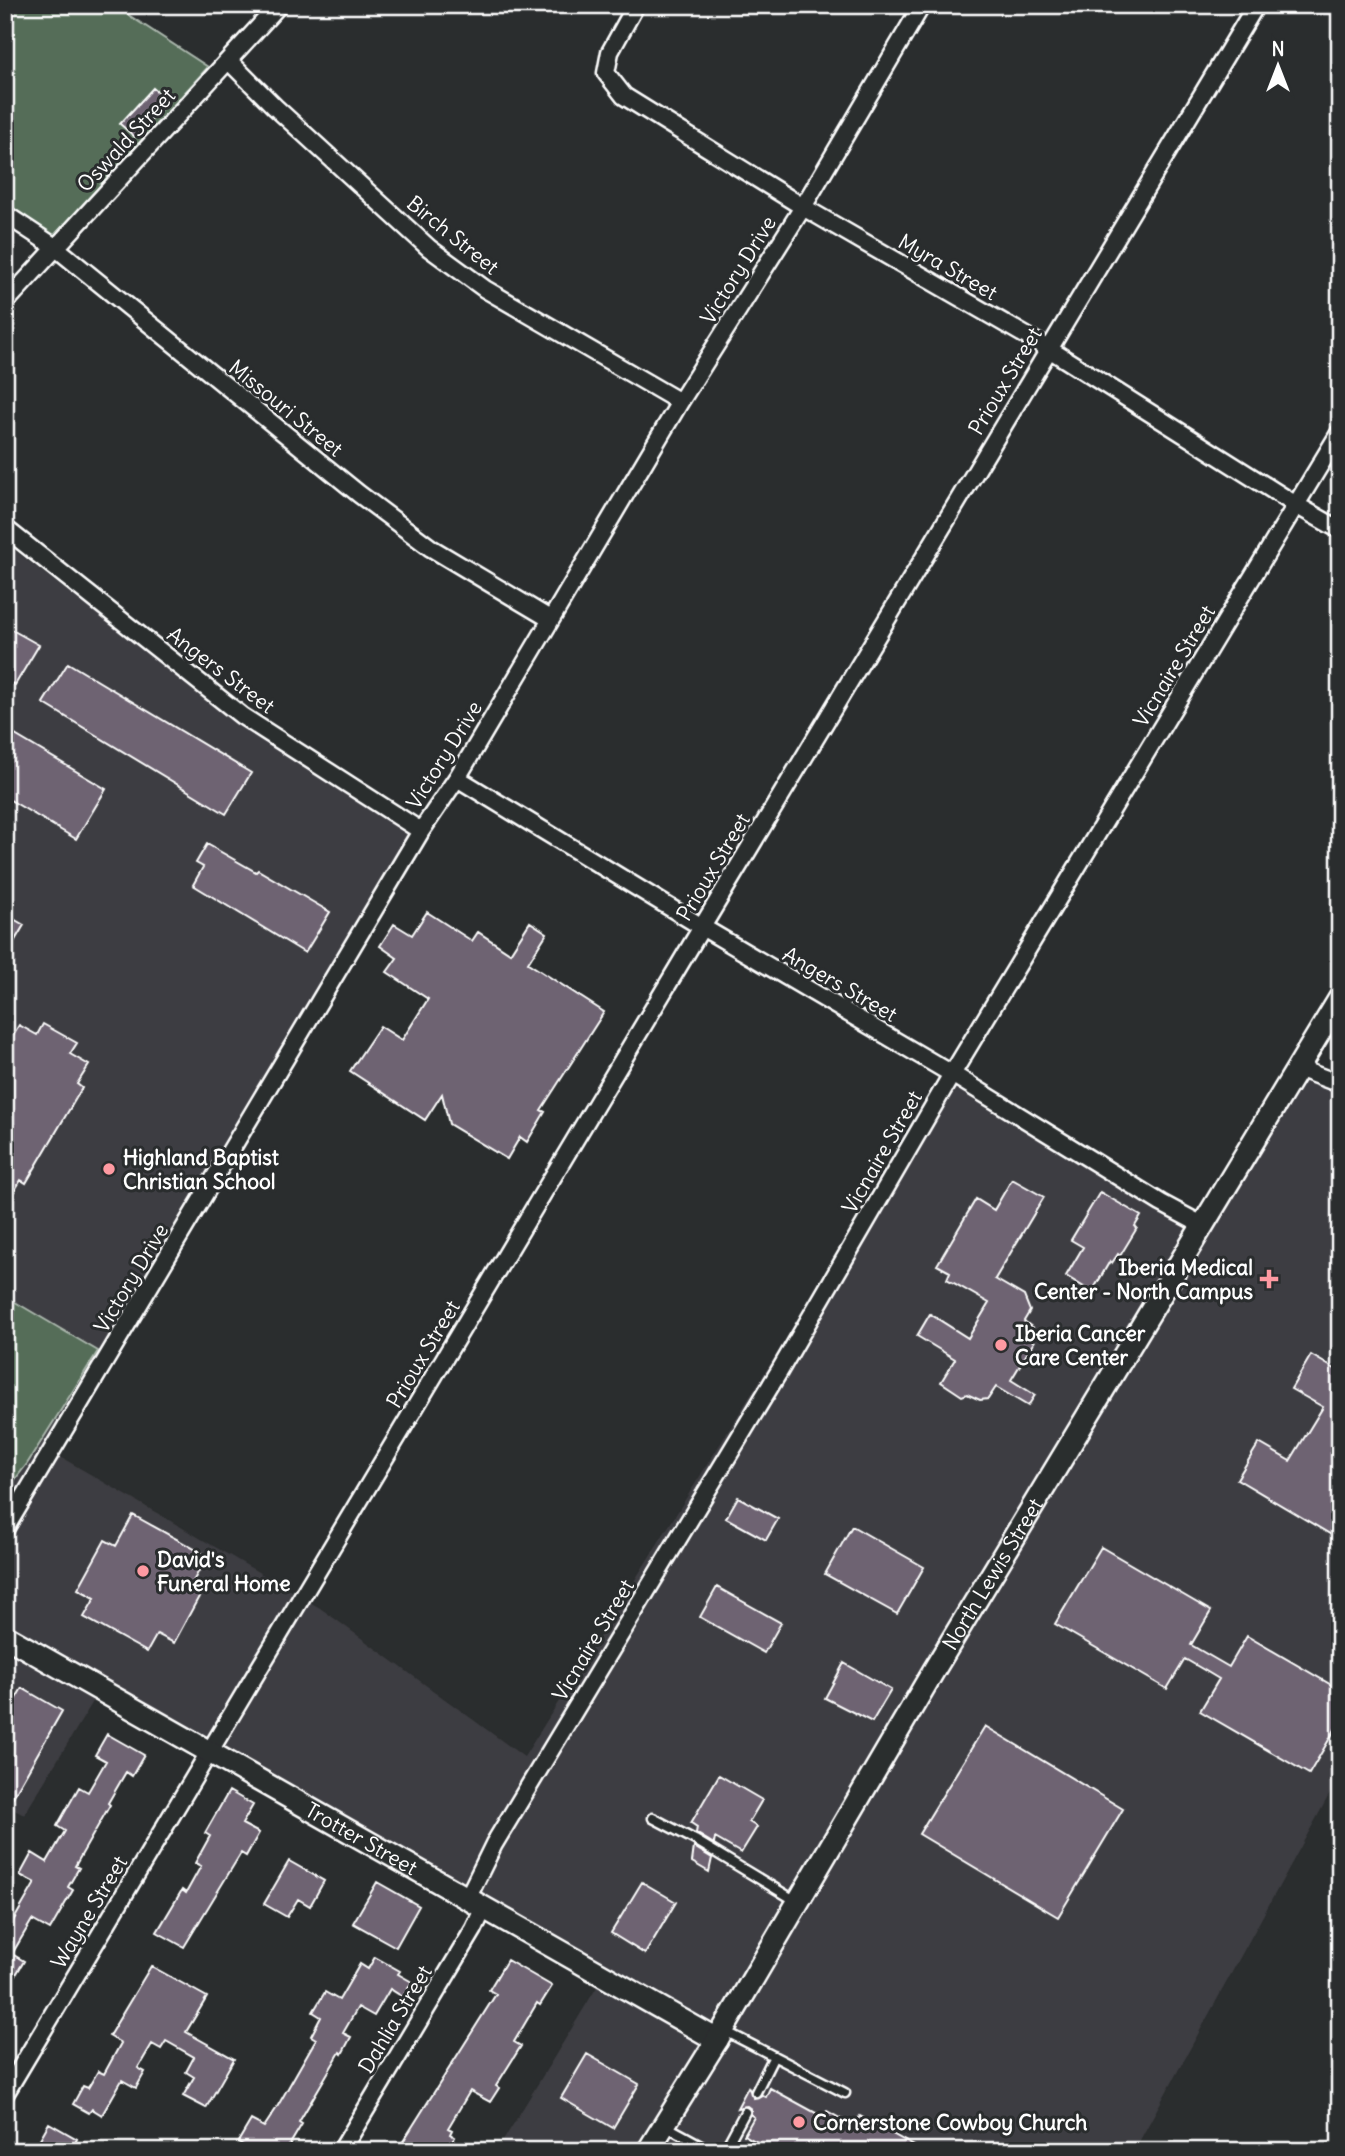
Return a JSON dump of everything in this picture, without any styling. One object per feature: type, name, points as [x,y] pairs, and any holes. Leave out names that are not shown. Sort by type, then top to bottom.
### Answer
[{"type":"main road","name":"North Lewis Street","points":[[648,2151],[720,2035],[934,1670],[1340,998]]},
{"type":"main road","name":"Trotter Street","points":[[5,1636],[476,1902],[566,1956],[720,2035]]},
{"type":"street","name":"Oswald Street","points":[[5,303],[279,5]]},
{"type":"street","name":"Myra Street","points":[[636,5],[610,52],[606,73],[624,96],[803,207],[1049,349],[1340,530]]},
{"type":"street","name":"Victory Drive","points":[[5,1529],[421,831],[457,778],[680,402],[803,207],[922,5]]},
{"type":"street","name":"Prioux Street","points":[[210,1752],[1256,5]]},
{"type":"street","name":"Birch Street","points":[[229,61],[275,107],[429,248],[485,289],[680,402]]},
{"type":"street","name":"Missouri Street","points":[[5,214],[55,247],[390,517],[432,548],[550,619]]},
{"type":"street","name":"Vicnaire Street","points":[[476,1902],[494,1844],[787,1358],[952,1074],[1340,432]]},
{"type":"street","name":"Angers Street","points":[[5,528],[242,716],[421,831]]},
{"type":"street","name":"Angers Street","points":[[457,778],[702,927],[952,1074],[1161,1203],[1202,1225]]},
{"type":"street","points":[[1297,1068],[1340,1084]]},
{"type":"street","name":"Wayne Street","points":[[5,2094],[210,1752]]},
{"type":"street","name":"Dahlia Street","points":[[341,2151],[474,1929],[476,1902]]},
{"type":"lane","points":[[653,1818],[798,1902]]},
{"type":"lane","points":[[720,2035],[774,2056],[845,2093]]},
{"type":"lane","points":[[757,2092],[774,2056]]},
{"type":"lane","points":[[724,2151],[745,2112]]},
{"type":"lane","points":[[664,2124],[712,2151]]},
{"type":"shaded area","name":"Highland Baptist Christian School","points":[[5,543],[186,683],[421,831],[5,1508]]},
{"type":"shaded area","points":[[1297,1068],[1340,1091],[1340,1775],[1134,2151],[497,2151],[603,1977],[100,1690],[24,1815],[5,1805],[5,1532],[52,1452],[320,1608],[524,1757],[952,1074],[1201,1225]]},
{"type":"green space","points":[[5,5],[113,5],[208,67],[53,238],[5,209]]},
{"type":"green space","points":[[5,1296],[98,1351],[27,1464],[5,1492]]},
{"type":"building","points":[[153,88],[168,101],[135,137],[120,124]]},
{"type":"building","points":[[5,626],[39,645],[15,685],[5,680]]},
{"type":"building","points":[[68,663],[251,773],[226,814],[43,703]]},
{"type":"building","points":[[5,729],[106,789],[76,839],[5,797]]},
{"type":"building","points":[[207,844],[330,912],[305,953],[193,885],[203,867],[196,863]]},
{"type":"building","points":[[427,912],[472,941],[478,932],[510,953],[530,922],[547,933],[528,963],[604,1012],[541,1110],[545,1112],[527,1142],[520,1137],[507,1159],[449,1124],[442,1094],[425,1120],[350,1071],[380,1026],[402,1040],[428,999],[387,972],[397,958],[380,946],[394,924],[412,935]]},
{"type":"building","points":[[5,914],[24,925],[5,957]]},
{"type":"building","points":[[43,1024],[77,1043],[70,1054],[89,1065],[77,1084],[82,1088],[26,1183],[21,1180],[5,1206],[5,1048],[19,1025],[37,1035]]},
{"type":"building","points":[[1012,1179],[1044,1197],[995,1279],[1024,1296],[1030,1311],[1024,1321],[1033,1328],[1027,1338],[1034,1342],[1011,1380],[1035,1395],[1028,1406],[996,1387],[988,1399],[980,1400],[967,1394],[962,1396],[941,1382],[955,1359],[917,1336],[930,1314],[968,1338],[989,1303],[947,1279],[950,1272],[937,1265],[976,1199],[994,1210]]},
{"type":"building","points":[[1100,1192],[1141,1216],[1120,1256],[1118,1254],[1112,1263],[1110,1261],[1092,1292],[1066,1276],[1083,1247],[1071,1240]]},
{"type":"building","points":[[1311,1355],[1340,1372],[1340,1540],[1237,1479],[1259,1443],[1290,1461],[1323,1407],[1291,1389]]},
{"type":"building","points":[[738,1497],[778,1519],[766,1540],[726,1518]]},
{"type":"building","name":"David's Funeral Home","points":[[133,1515],[207,1556],[190,1587],[201,1593],[174,1643],[157,1634],[147,1652],[84,1617],[95,1598],[78,1589],[105,1540],[116,1546]]},
{"type":"building","points":[[852,1526],[924,1567],[897,1614],[825,1574]]},
{"type":"building","points":[[1101,1547],[1211,1611],[1191,1645],[1229,1667],[1247,1636],[1340,1690],[1340,1721],[1309,1774],[1200,1711],[1219,1679],[1204,1670],[1185,1659],[1167,1689],[1055,1624]]},
{"type":"building","points":[[717,1587],[781,1623],[764,1653],[700,1617]]},
{"type":"building","points":[[844,1663],[891,1690],[872,1722],[825,1698]]},
{"type":"building","points":[[22,1688],[62,1711],[5,1811],[5,1717]]},
{"type":"building","points":[[985,1726],[1123,1809],[1058,1917],[919,1834]]},
{"type":"building","points":[[107,1734],[144,1755],[132,1776],[126,1772],[108,1803],[110,1805],[75,1866],[79,1868],[68,1887],[73,1890],[50,1930],[32,1920],[12,1954],[24,1961],[5,1993],[5,1935],[35,1883],[20,1875],[32,1853],[47,1862],[65,1831],[57,1826],[79,1787],[88,1792],[106,1761],[95,1755]]},
{"type":"building","points":[[719,1775],[762,1800],[749,1822],[757,1827],[741,1853],[715,1838],[714,1844],[696,1833],[697,1827],[691,1823]]},
{"type":"building","points":[[229,1791],[253,1805],[242,1824],[259,1833],[246,1856],[241,1853],[184,1947],[157,1932],[182,1890],[186,1893],[201,1866],[195,1863],[210,1836],[205,1833]]},
{"type":"building","points":[[694,1847],[712,1858],[709,1872],[692,1862]]},
{"type":"building","points":[[289,1861],[324,1881],[310,1906],[298,1899],[287,1917],[264,1904]]},
{"type":"building","points":[[377,1882],[419,1906],[396,1947],[353,1923]]},
{"type":"building","points":[[642,1882],[676,1902],[645,1954],[611,1933]]},
{"type":"building","points":[[375,1957],[400,1971],[398,1974],[412,1982],[403,1997],[390,1989],[374,2016],[358,2007],[343,2033],[351,2037],[299,2122],[302,2124],[286,2151],[253,2151],[238,2142],[251,2120],[264,2127],[276,2109],[316,2039],[311,2036],[321,2017],[313,2012],[325,1992],[339,2000],[360,1964],[368,1969]]},
{"type":"building","points":[[507,1960],[552,1986],[540,2005],[537,2003],[514,2042],[521,2046],[496,2086],[499,2088],[490,2102],[470,2091],[448,2128],[452,2130],[450,2134],[455,2137],[447,2151],[397,2151],[496,1994],[489,1990]]},
{"type":"building","points":[[151,1966],[207,1997],[186,2032],[234,2059],[206,2108],[183,2096],[194,2077],[186,2072],[194,2057],[166,2041],[161,2049],[152,2044],[138,2068],[145,2072],[136,2088],[122,2080],[102,2115],[92,2109],[89,2113],[73,2104],[83,2086],[88,2088],[98,2071],[104,2074],[121,2043],[109,2036]]},
{"type":"building","points":[[587,2054],[639,2084],[613,2128],[561,2098]]},
{"type":"building","name":"Cornerstone Cowboy Church","points":[[748,2087],[754,2098],[762,2095],[766,2097],[770,2088],[823,2117],[827,2111],[854,2126],[860,2116],[923,2151],[773,2151],[744,2135],[754,2117],[747,2106],[737,2108]]},
{"type":"building","points":[[49,2123],[77,2139],[71,2151],[33,2151]]},
{"type":"place","name":"Highland Baptist Christian School","points":[[109,1169]]},
{"type":"place","name":"Iberia Medical Center - North Campus","points":[[1269,1279]]},
{"type":"place","name":"Iberia Cancer Care Center","points":[[1001,1345]]},
{"type":"place","name":"David's Funeral Home","points":[[143,1571]]},
{"type":"place","name":"Cornerstone Cowboy Church","points":[[799,2122]]}]
